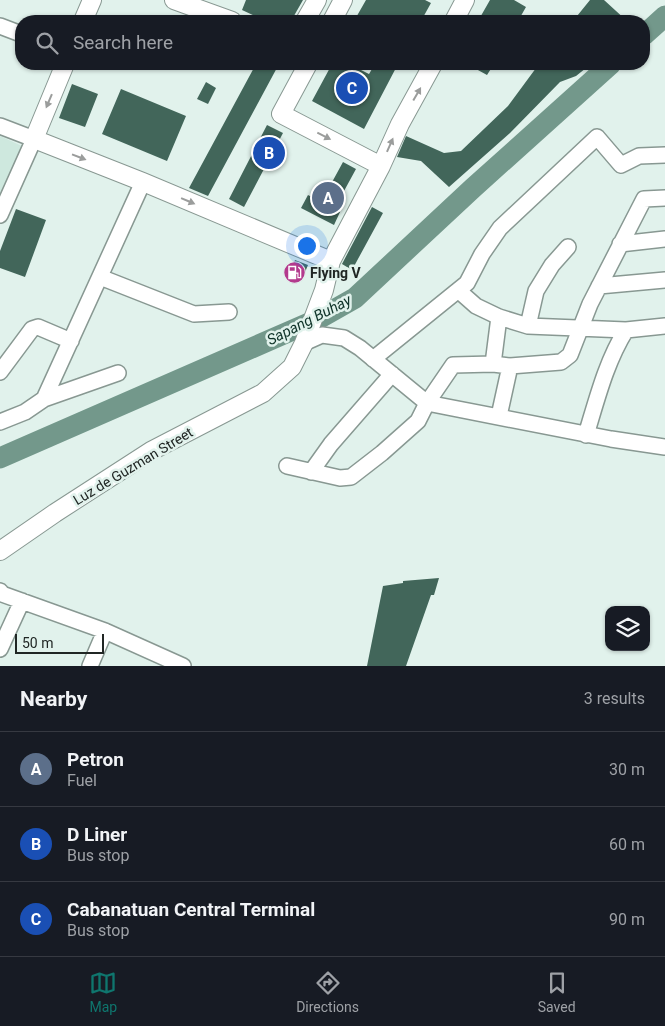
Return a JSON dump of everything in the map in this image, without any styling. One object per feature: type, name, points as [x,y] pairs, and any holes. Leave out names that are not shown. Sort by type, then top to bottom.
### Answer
[{"type":"street","points":[[86,15],[92,0]]},
{"type":"street","points":[[174,0],[215,15]]},
{"type":"street","points":[[308,15],[317,0]]},
{"type":"street","points":[[335,15],[343,0]]},
{"type":"street","points":[[457,15],[465,0]]},
{"type":"street","points":[[0,26],[15,32]]},
{"type":"street","points":[[0,215],[63,70]]},
{"type":"street","points":[[305,70],[281,114],[381,166]]},
{"type":"street","points":[[306,338],[324,290],[331,261],[381,166],[400,124],[430,70]]},
{"type":"street","points":[[0,126],[143,182],[331,261]]},
{"type":"street","points":[[373,359],[459,291],[467,283],[482,254],[500,228],[596,137],[621,164],[639,156],[665,154]]},
{"type":"street","points":[[44,399],[143,182]]},
{"type":"street","points":[[287,466],[340,478],[351,477],[418,421],[427,403],[453,365],[493,364],[510,366],[561,362],[570,355],[582,329],[590,304],[644,199],[665,198]]},
{"type":"street","points":[[620,244],[665,239]]},
{"type":"street","points":[[528,326],[536,290],[568,247]]},
{"type":"street","points":[[100,277],[194,314],[229,312]]},
{"type":"street","points":[[599,286],[665,280]]},
{"type":"street","points":[[459,291],[469,301],[499,317],[528,326],[626,330],[665,326]]},
{"type":"street","points":[[493,364],[499,317]]},
{"type":"street","points":[[0,372],[32,329],[38,327],[71,341]]},
{"type":"street","points":[[586,434],[598,392],[615,348],[626,330]]},
{"type":"street","points":[[306,338],[322,335],[344,338],[427,403],[586,434],[665,447]]},
{"type":"street","name":"Luz de Guzman Street","points":[[0,551],[151,451],[262,393],[292,367],[306,338]]},
{"type":"street","points":[[499,416],[510,366]]},
{"type":"street","points":[[0,422],[25,412],[44,399],[118,372]]},
{"type":"street","points":[[311,472],[331,444],[392,374]]},
{"type":"street","points":[[0,592],[105,632],[183,666]]},
{"type":"street","points":[[0,649],[22,601]]},
{"type":"street","points":[[90,666],[105,632]]},
{"type":"shaded area","points":[[0,136],[22,146],[0,198]]},
{"type":"building","points":[[246,0],[303,0],[294,15],[253,15],[242,10]]},
{"type":"building","points":[[366,0],[425,0],[431,3],[424,15],[357,15]]},
{"type":"building","points":[[490,0],[514,0],[526,7],[521,15],[481,15]]},
{"type":"building","points":[[590,0],[604,0],[620,15],[578,15]]},
{"type":"building","points":[[253,70],[276,70],[208,196],[189,188]]},
{"type":"building","points":[[329,70],[361,70],[369,74],[371,70],[395,70],[364,129],[312,101]]},
{"type":"building","points":[[478,70],[490,70],[487,75]]},
{"type":"building","points":[[535,70],[584,70],[576,76],[560,82],[510,133],[449,187],[421,161],[397,157],[406,136],[444,153],[461,151],[508,106]]},
{"type":"building","points":[[206,82],[216,88],[208,104],[197,99]]},
{"type":"building","points":[[72,84],[98,94],[85,127],[59,118]]},
{"type":"building","points":[[121,89],[186,116],[167,161],[102,134]]},
{"type":"building","points":[[267,125],[283,133],[244,207],[229,199]]},
{"type":"building","points":[[343,162],[356,169],[344,191],[331,184]]},
{"type":"building","points":[[308,195],[340,212],[334,225],[301,208]]},
{"type":"building","points":[[372,207],[383,213],[352,270],[342,264]]},
{"type":"building","points":[[16,209],[46,220],[25,277],[0,268],[0,251]]},
{"type":"building","points":[[295,260],[308,265],[303,277],[290,272]]},
{"type":"building","points":[[439,578],[434,595],[431,595],[406,666],[367,666],[383,586],[403,583],[403,581]]},
{"type":"waterway","name":"Sapang Buhay","points":[[650,30],[665,16]]},
{"type":"waterway","name":"Sapang Buhay","points":[[0,458],[318,319],[355,298],[473,188],[604,70]]},
{"type":"place","name":"Cabanatuan Central Terminal","points":[[352,88]]},
{"type":"place","name":"D Liner","points":[[269,153]]},
{"type":"place","name":"Petron","points":[[328,198]]},
{"type":"place","name":"Flying V","points":[[294,273]]}]
